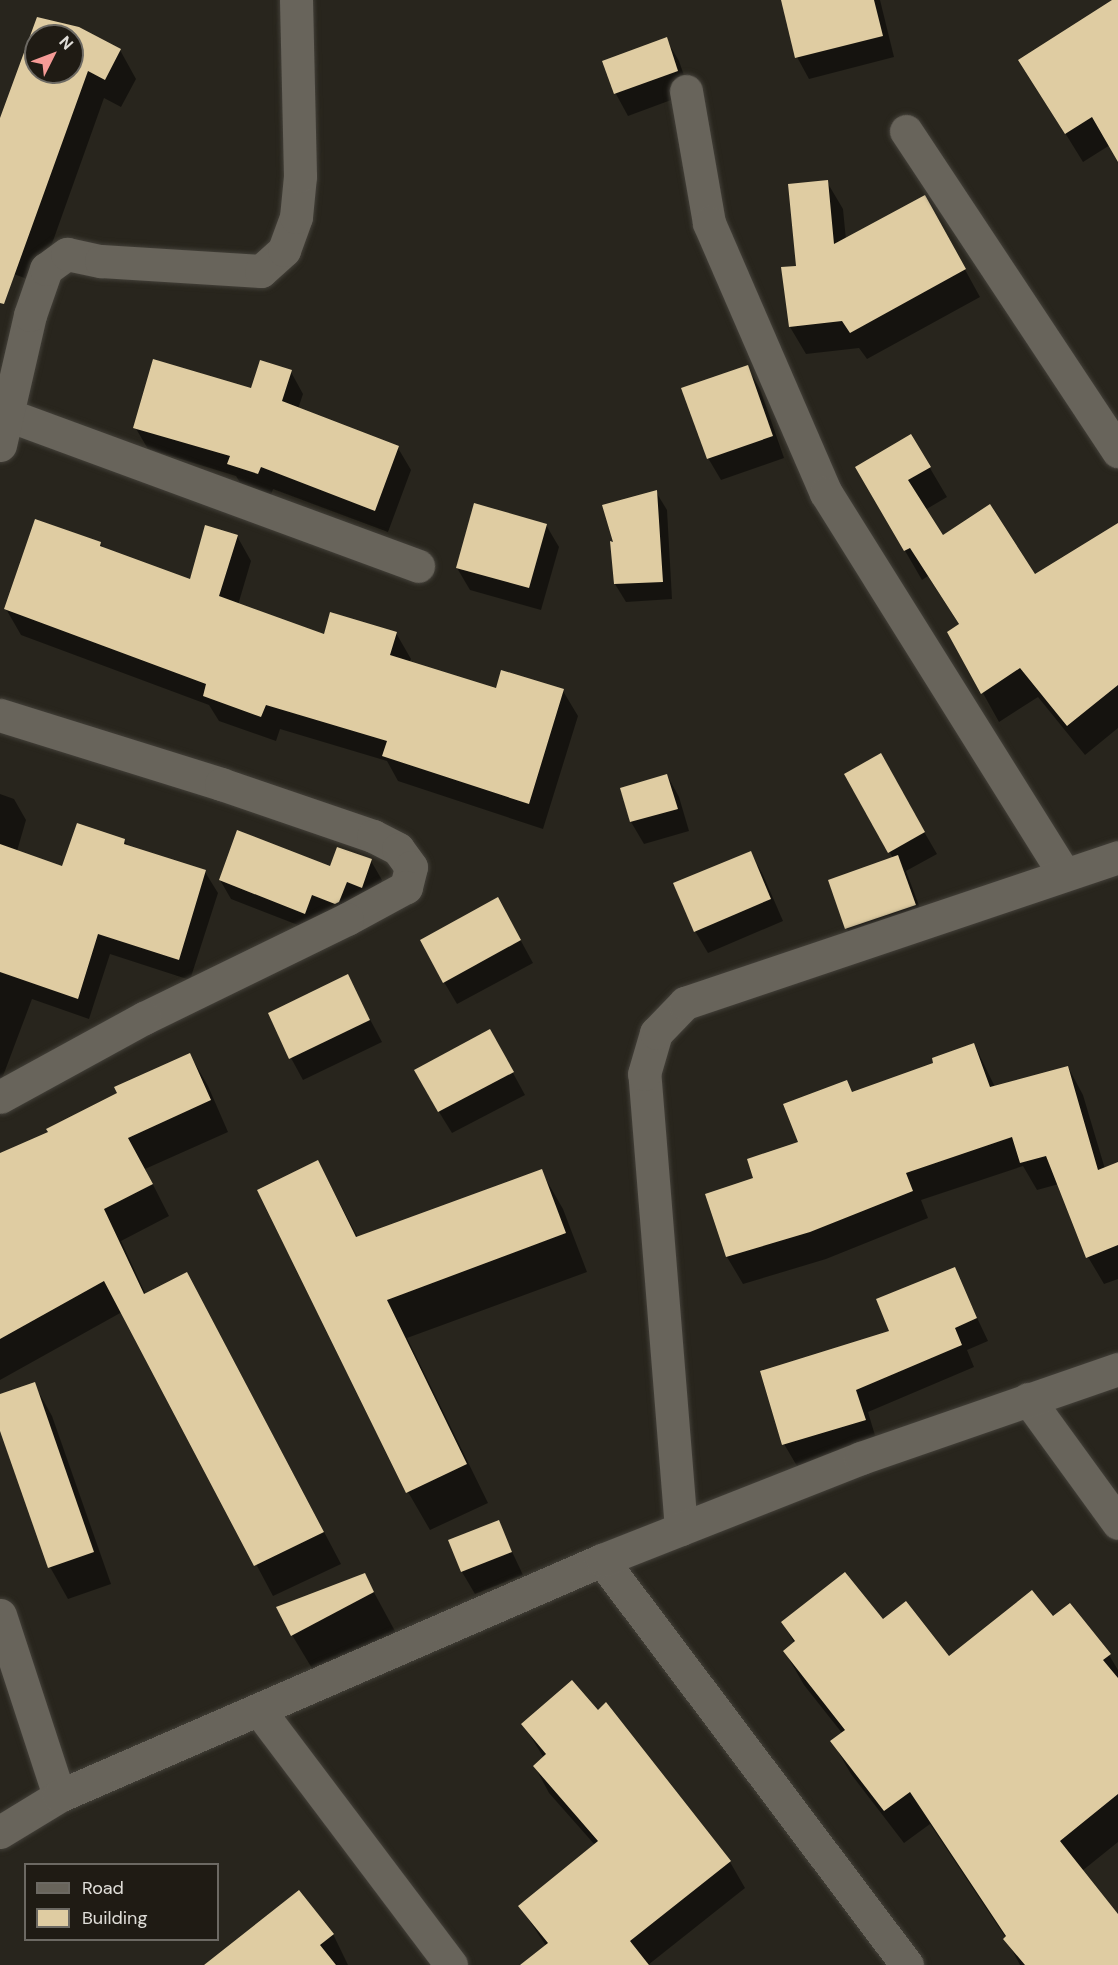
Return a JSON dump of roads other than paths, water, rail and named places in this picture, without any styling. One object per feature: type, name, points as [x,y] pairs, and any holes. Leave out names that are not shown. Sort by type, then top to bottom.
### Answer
[{"type":"street","points":[[296,0],[300,176],[296,217],[284,250],[261,271],[101,261],[67,254],[46,269],[30,315],[4,430],[418,566]]},
{"type":"street","points":[[686,91],[709,223],[826,493],[1064,874]]},
{"type":"street","points":[[906,131],[1118,451]]},
{"type":"street","points":[[0,715],[221,784],[373,836],[398,849],[411,867],[406,887],[144,1018],[0,1097]]},
{"type":"street","points":[[681,1529],[644,1074],[656,1033],[685,1003],[1118,857]]},
{"type":"street","points":[[0,1832],[59,1796],[602,1560],[861,1458],[1118,1369]]},
{"type":"street","points":[[1028,1399],[1118,1523]]},
{"type":"street","points":[[602,1560],[906,1965]]},
{"type":"street","points":[[0,1615],[59,1796]]},
{"type":"street","points":[[260,1710],[451,1965]]}]
